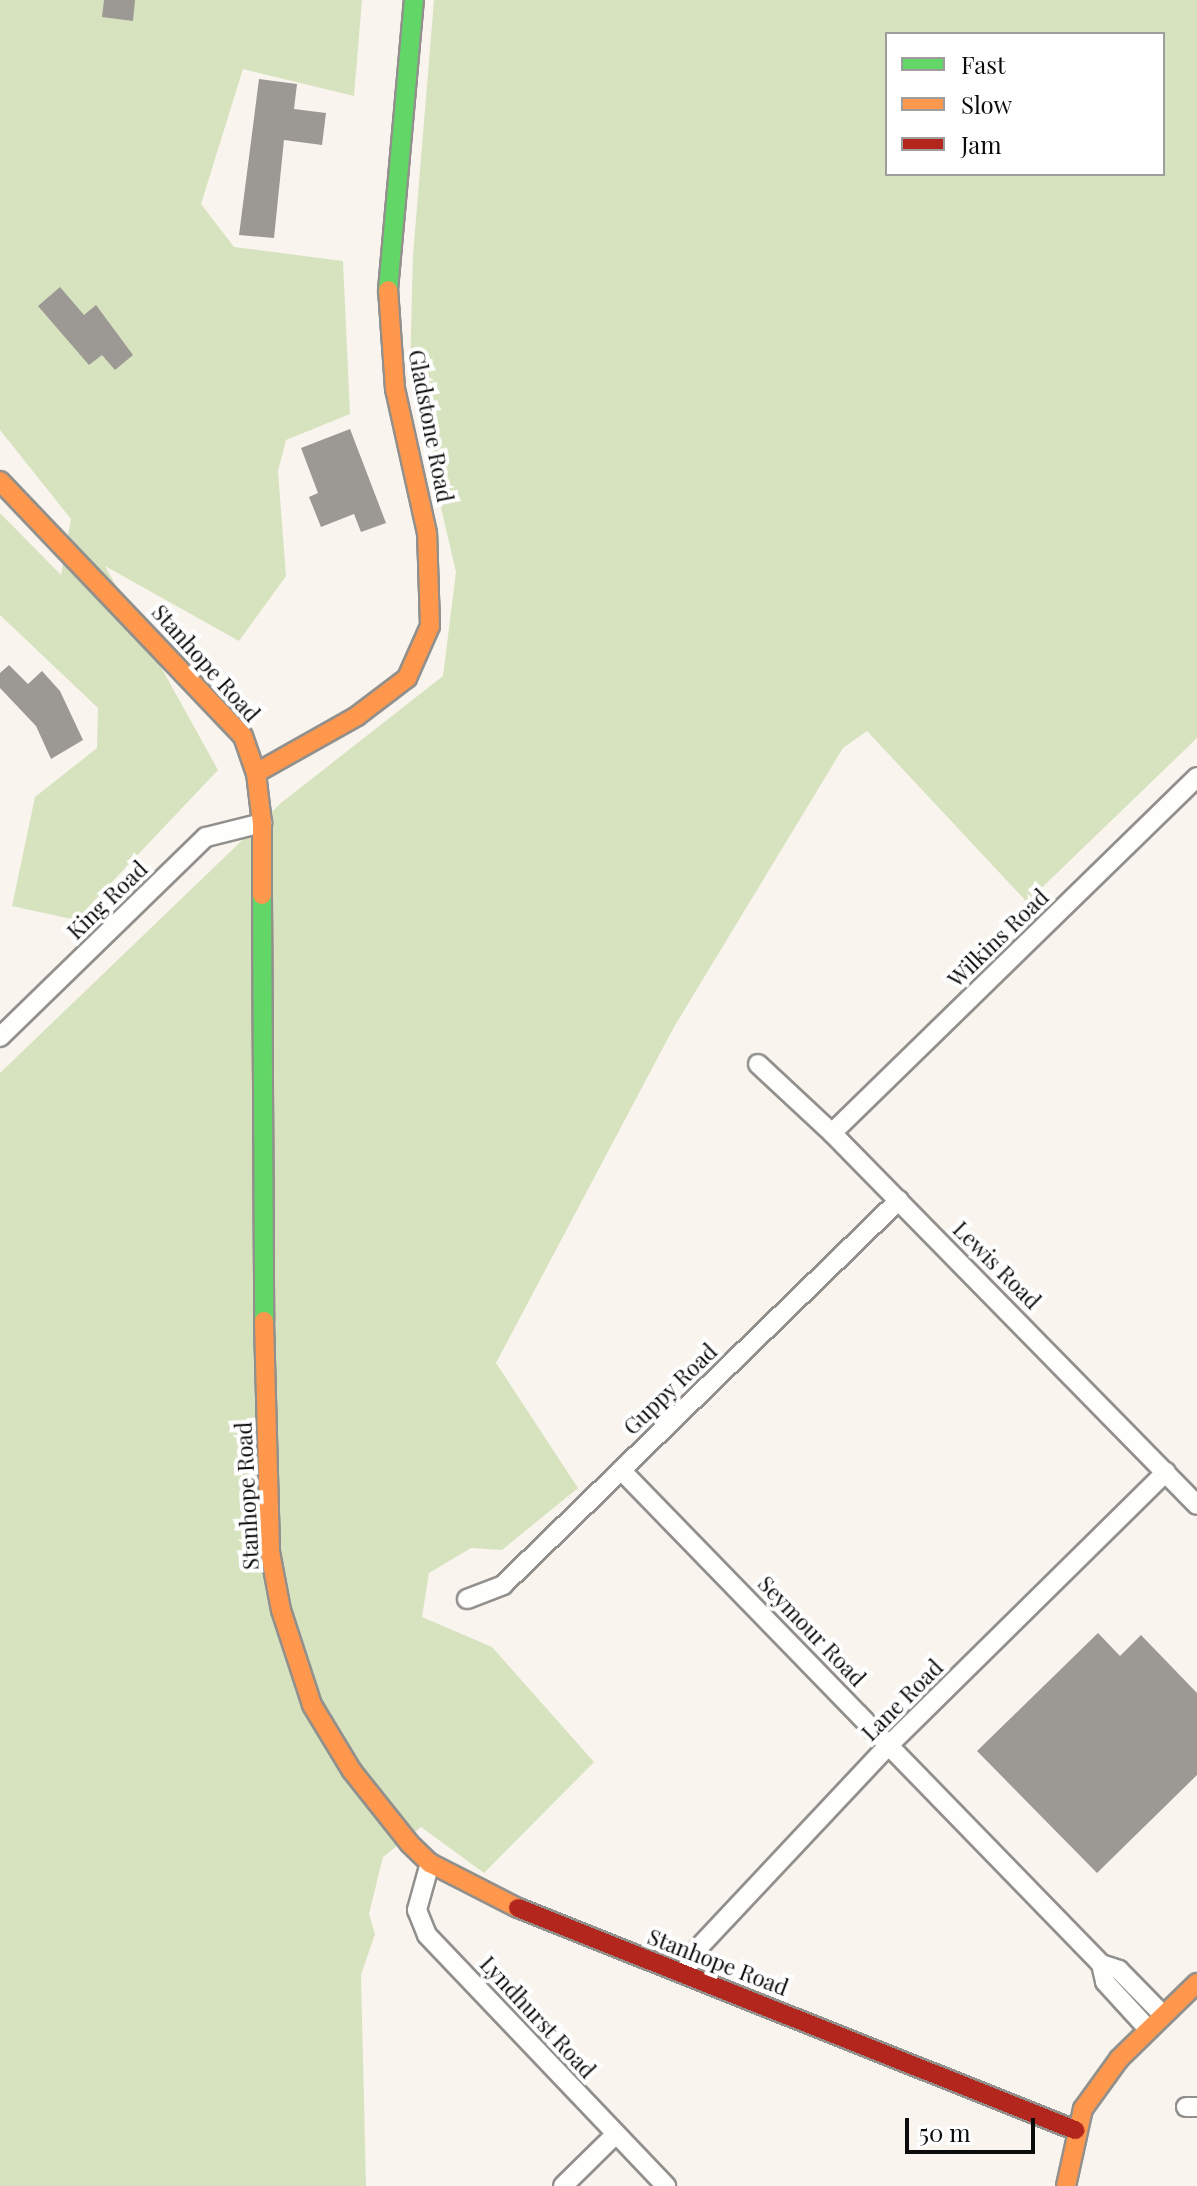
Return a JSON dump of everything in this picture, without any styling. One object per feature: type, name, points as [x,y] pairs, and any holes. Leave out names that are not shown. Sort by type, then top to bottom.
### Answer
[{"type":"street","name":"Gladstone Road","points":[[256,773],[357,716],[407,678],[430,626],[427,533],[395,389],[387,311],[394,183],[414,0]]},
{"type":"street","name":"Stanhope Road","points":[[0,481],[220,709],[243,736],[256,773],[262,823],[260,1150],[270,1552],[281,1610],[312,1705],[352,1771],[430,1863],[571,1933],[684,1973],[1075,2130]]},
{"type":"street","name":"Wilkins Road","points":[[832,1133],[1197,777]]},
{"type":"street","name":"King Road","points":[[0,1037],[206,837],[262,823]]},
{"type":"street","name":"Lewis Road","points":[[758,1064],[899,1200],[1197,1505]]},
{"type":"street","name":"Guppy Road","points":[[467,1599],[503,1585],[899,1200]]},
{"type":"street","name":"Seymour Road","points":[[621,1470],[1101,1964],[1119,1970],[1163,2015]]},
{"type":"street","name":"Lane Road","points":[[684,1973],[700,1946],[889,1745],[1166,1472]]},
{"type":"street","name":"Lyndhurst Road","points":[[430,1863],[417,1910],[427,1935],[666,2186]]},
{"type":"street","name":"Seymour Road","points":[[1101,1964],[1105,1982],[1148,2029]]},
{"type":"street","points":[[1066,2186],[1075,2130],[1099,2083],[1148,2029],[1197,1983]]},
{"type":"street","points":[[563,2186],[616,2134]]},
{"type":"green space","points":[[0,0],[362,0],[354,96],[243,69],[201,204],[234,247],[343,261],[350,414],[286,440],[278,471],[286,576],[239,641],[105,566],[218,770],[76,920],[12,906],[35,797],[97,748],[98,708],[0,615],[0,513],[61,575],[71,519],[0,430]]},
{"type":"green space","points":[[434,0],[1197,0],[1197,738],[1027,902],[867,731],[843,748],[674,1027],[496,1363],[578,1488],[502,1550],[471,1548],[429,1573],[422,1617],[492,1647],[594,1762],[484,1873],[421,1827],[383,1857],[369,1914],[375,1934],[361,1975],[366,2186],[0,2186],[0,1073],[281,803],[443,676],[456,572],[410,375],[413,255]]},
{"type":"building","points":[[104,0],[135,0],[133,21],[102,17]]},
{"type":"building","points":[[259,79],[297,84],[294,109],[326,113],[322,145],[284,140],[274,238],[239,235]]},
{"type":"building","points":[[60,287],[84,315],[96,305],[133,355],[115,370],[102,355],[89,365],[38,306]]},
{"type":"building","points":[[350,429],[386,523],[361,532],[354,514],[321,527],[309,497],[318,493],[301,448]]},
{"type":"building","points":[[9,665],[28,684],[42,671],[60,691],[83,740],[51,759],[36,726],[0,688],[0,673]]},
{"type":"building","points":[[1098,1633],[1120,1656],[1141,1635],[1197,1693],[1197,1775],[1097,1873],[977,1751]]},
{"type":"traffic: fast","points":[[388,290],[414,0]]},
{"type":"traffic: fast","points":[[262,895],[264,1321]]},
{"type":"traffic: slow","points":[[256,773],[357,716],[407,678],[430,626],[427,533],[395,389],[388,290]]},
{"type":"traffic: slow","points":[[0,481],[243,736],[256,773],[262,823],[262,895]]},
{"type":"traffic: slow","points":[[264,1321],[270,1552],[281,1610],[312,1705],[352,1771],[410,1844],[430,1863],[518,1908]]},
{"type":"traffic: slow","points":[[1066,2186],[1083,2109],[1119,2059],[1197,1983]]},
{"type":"traffic: jam","points":[[518,1908],[1075,2130]]}]
